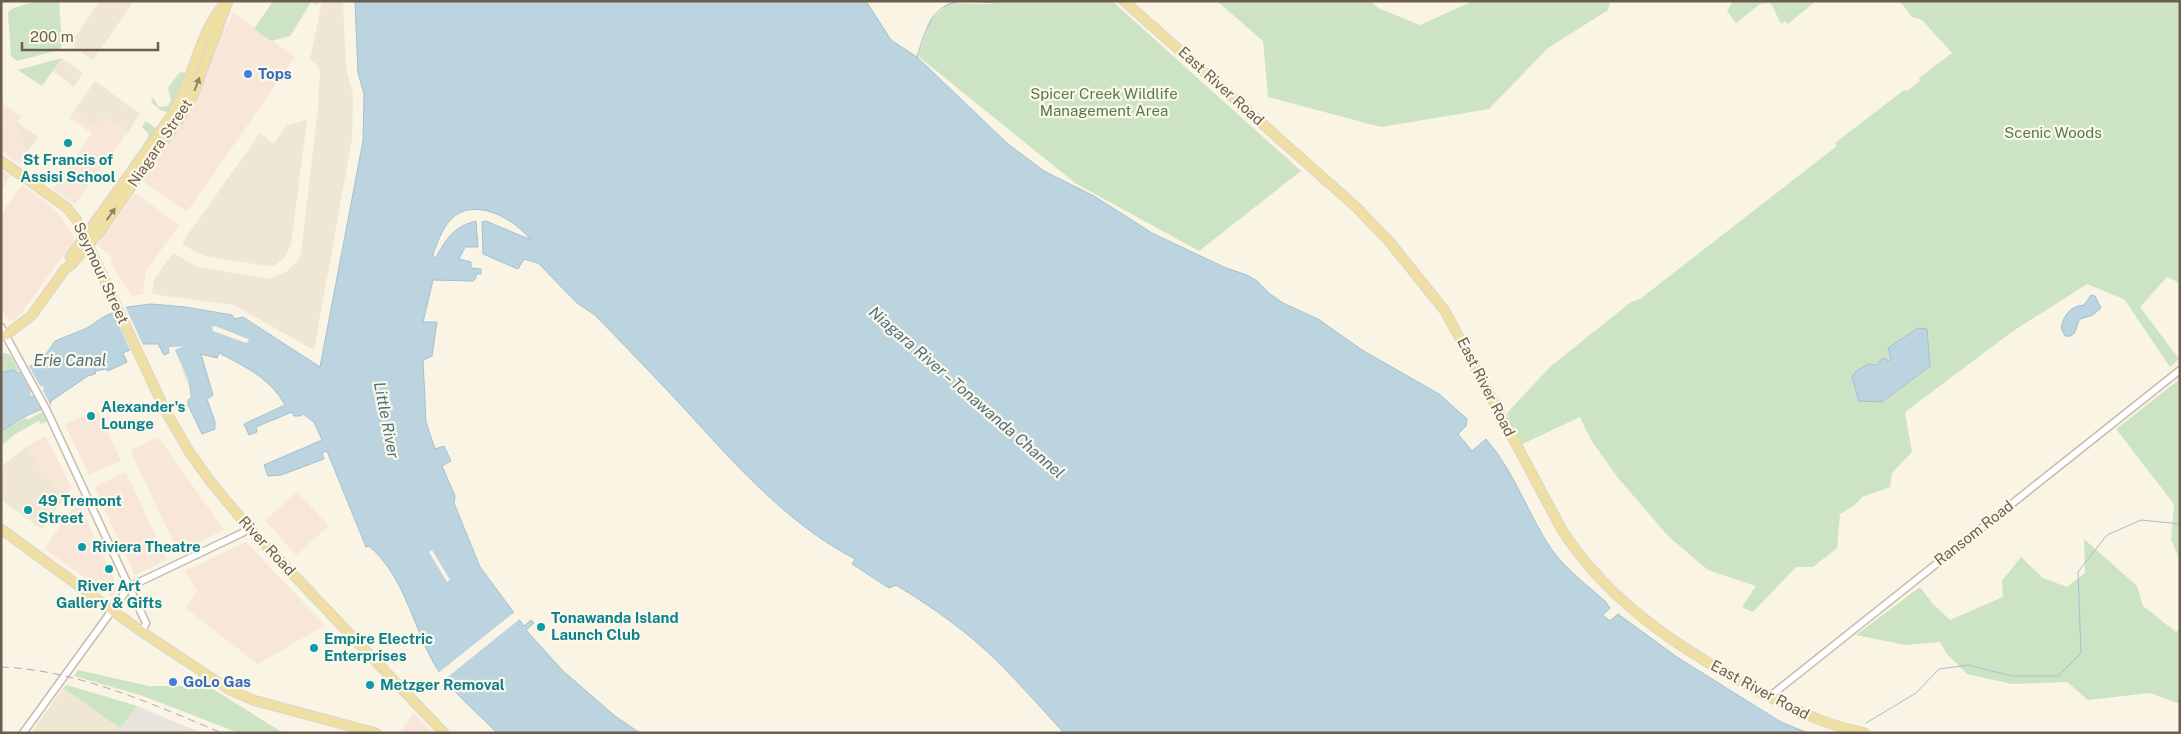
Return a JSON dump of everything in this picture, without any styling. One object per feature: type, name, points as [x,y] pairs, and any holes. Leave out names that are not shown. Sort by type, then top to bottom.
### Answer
[{"type":"main road","name":"Niagara Street","points":[[4,331],[32,315],[170,132],[188,105],[227,1]]},
{"type":"main road","name":"East River Road","points":[[1124,1],[1355,206],[1394,248],[1445,311],[1552,514],[1573,548],[1596,574],[1642,617],[1666,636],[1732,677],[1768,697],[1822,722],[1864,733]]},
{"type":"main road","name":"Seymour Street","points":[[1,161],[69,209],[87,240],[129,332]]},
{"type":"main road","name":"River Road","points":[[129,332],[165,410],[190,453],[223,498],[249,528],[444,733]]},
{"type":"main road","points":[[1,528],[142,632],[238,694],[376,733]]},
{"type":"street","points":[[4,331],[48,411],[145,621],[142,632]]},
{"type":"street","name":"Ransom Road","points":[[1768,697],[2180,370]]},
{"type":"street","points":[[22,733],[111,609],[129,587],[249,528]]},
{"type":"shaded area","points":[[100,1],[134,1],[93,60],[70,44]]},
{"type":"shaded area","points":[[322,1],[343,1],[346,69],[353,95],[352,139],[314,350],[234,305],[152,294],[154,280],[173,253],[197,267],[270,279],[287,271],[299,259],[318,108],[320,72],[318,66],[310,60]]},
{"type":"shaded area","points":[[234,13],[295,57],[187,212],[142,181],[194,104],[220,36]]},
{"type":"shaded area","points":[[62,58],[83,73],[74,87],[53,71]]},
{"type":"shaded area","points":[[95,81],[140,114],[128,132],[104,116],[96,127],[74,111]]},
{"type":"shaded area","points":[[1,102],[21,116],[13,127],[20,131],[17,136],[24,141],[21,146],[28,151],[20,164],[1,151],[1,124],[3,120],[1,119]]},
{"type":"shaded area","points":[[74,111],[96,126],[104,116],[128,132],[75,204],[53,189],[92,133],[69,118]]},
{"type":"shaded area","points":[[307,120],[291,244],[286,256],[275,265],[266,266],[205,256],[182,243],[260,133],[274,144],[286,125]]},
{"type":"shaded area","points":[[17,122],[38,137],[28,151],[21,146],[16,136],[13,127]]},
{"type":"shaded area","points":[[1,169],[11,176],[1,190]]},
{"type":"shaded area","points":[[22,185],[58,213],[74,237],[73,242],[20,315],[9,321],[1,310],[1,214]]},
{"type":"shaded area","points":[[135,193],[179,225],[146,271],[143,294],[132,296],[110,261],[113,257],[99,247],[99,242]]},
{"type":"shaded area","points":[[97,410],[121,461],[89,475],[65,424]]},
{"type":"shaded area","points":[[45,436],[72,488],[64,498],[26,447]]},
{"type":"shaded area","points":[[158,437],[224,530],[178,552],[130,450]]},
{"type":"shaded area","points":[[26,447],[64,498],[42,529],[1,500],[1,467]]},
{"type":"shaded area","points":[[126,472],[167,560],[135,575],[94,487]]},
{"type":"shaded area","points":[[297,492],[329,526],[296,555],[265,520]]},
{"type":"shaded area","points":[[78,501],[118,588],[112,597],[44,549]]},
{"type":"shaded area","points":[[246,542],[325,625],[258,664],[185,608],[197,591],[185,571]]},
{"type":"shaded area","points":[[63,688],[120,728],[116,733],[31,733]]},
{"type":"shaded area","points":[[137,706],[201,733],[116,733]]},
{"type":"shaded area","points":[[414,713],[434,733],[399,733]]},
{"type":"green space","points":[[36,1],[59,1],[62,45],[59,50],[17,61],[11,56],[8,13],[11,9]]},
{"type":"green space","points":[[273,1],[319,1],[318,5],[311,2],[290,36],[271,41],[254,29]]},
{"type":"green space","name":"Spicer Creek Wildlife Management Area","points":[[1004,1],[1112,1],[1301,171],[1199,251],[1075,183],[918,56],[930,20],[949,3],[988,4]]},
{"type":"green space","points":[[1217,1],[1371,1],[1378,8],[1420,25],[1473,1],[1610,1],[1608,10],[1548,48],[1489,109],[1381,127],[1268,97],[1263,41]]},
{"type":"green space","points":[[1733,1],[1816,1],[1788,24],[1785,21],[1782,24],[1770,3],[1760,4],[1736,23],[1727,11]]},
{"type":"green space","name":"Scenic Woods","points":[[1900,1],[2180,1],[2180,283],[2167,277],[2140,307],[2179,359],[2170,367],[2124,299],[2087,284],[2013,331],[1905,412],[1912,452],[1892,473],[1890,487],[1862,497],[1855,505],[1840,514],[1837,548],[1813,567],[1796,567],[1753,612],[1742,607],[1756,586],[1708,570],[1670,538],[1618,478],[1591,440],[1580,417],[1520,445],[1509,426],[1511,424],[1507,413],[1551,366],[1631,302],[1640,299],[1837,146],[1835,143],[1904,90],[1907,91],[1920,81],[1919,78],[1952,53],[1922,20],[1912,17]]},
{"type":"green space","points":[[62,58],[42,86],[18,70]]},
{"type":"green space","points":[[183,72],[187,76],[178,98],[169,112],[162,111],[151,102],[153,98],[159,107],[168,106],[171,100],[168,88],[179,73]]},
{"type":"green space","points":[[146,121],[157,129],[123,174],[148,138],[148,133],[142,127]]},
{"type":"green space","points":[[6,353],[11,356],[19,370],[1,373],[1,354]]},
{"type":"green space","points":[[2180,379],[2180,560],[2171,540],[2174,504],[2116,429]]},
{"type":"green space","points":[[42,412],[46,422],[41,424],[39,421],[15,434],[1,446],[1,431]]},
{"type":"green space","points":[[2084,539],[2137,586],[2143,606],[2176,632],[2180,629],[2180,704],[2150,693],[2088,700],[2067,682],[2012,684],[1967,674],[1947,654],[1940,642],[1905,645],[1856,635],[1920,587],[1933,604],[1950,620],[2003,597],[2002,581],[2021,557],[2043,578],[2067,587],[2085,573]]},
{"type":"green space","points":[[78,670],[149,686],[200,686],[202,682],[283,733],[239,733],[143,696],[74,676]]},
{"type":"green space","points":[[67,685],[137,706],[120,728],[63,688]]},
{"type":"water","points":[[355,1],[866,1],[891,40],[917,57],[1008,144],[1044,171],[1094,196],[1152,233],[1226,268],[1247,275],[1283,303],[1318,319],[1362,350],[1439,394],[1467,419],[1466,426],[1458,434],[1472,451],[1486,439],[1496,452],[1552,550],[1610,608],[1603,615],[1610,621],[1618,614],[1677,657],[1781,722],[1808,733],[1064,733],[998,662],[962,630],[896,585],[889,588],[852,564],[855,559],[806,528],[784,510],[741,470],[595,315],[577,303],[538,263],[524,259],[518,269],[483,254],[482,222],[486,221],[531,240],[507,219],[497,214],[476,209],[465,211],[452,218],[442,233],[433,254],[435,259],[443,245],[456,230],[476,221],[478,247],[465,247],[459,259],[471,262],[471,268],[481,269],[481,274],[476,274],[476,278],[473,281],[433,280],[423,322],[437,322],[432,356],[423,360],[426,422],[435,449],[444,446],[451,461],[442,466],[455,496],[454,503],[480,567],[524,626],[531,620],[534,623],[526,630],[563,671],[615,716],[640,733],[497,733],[454,691],[439,672],[391,571],[369,546],[366,547],[327,451],[322,453],[324,459],[281,475],[268,476],[264,465],[322,440],[314,422],[303,414],[301,416],[294,416],[292,412],[256,427],[257,432],[249,435],[244,424],[285,405],[273,388],[265,381],[249,369],[221,354],[220,351],[217,358],[201,354],[213,395],[207,399],[215,422],[215,429],[202,434],[188,405],[188,400],[191,398],[190,387],[175,350],[181,346],[169,347],[169,353],[164,355],[158,344],[143,344],[123,353],[127,362],[108,371],[106,369],[96,371],[95,374],[88,376],[51,401],[50,406],[30,414],[1,431],[1,373],[12,370],[20,373],[44,357],[55,341],[87,328],[105,316],[127,307],[151,304],[185,307],[232,315],[235,319],[243,317],[320,367],[363,141],[364,94],[358,73]]},
{"type":"water","points":[[2091,295],[2095,296],[2101,308],[2093,315],[2080,319],[2074,333],[2065,336],[2061,328],[2066,315],[2071,309],[2084,305]]},
{"type":"water","points":[[1918,328],[1927,329],[1930,366],[1882,402],[1859,401],[1852,377],[1856,371],[1868,364],[1876,365],[1883,358],[1889,361],[1891,359],[1888,348]]},
{"type":"pier","points":[[125,306],[144,347],[131,352],[112,310]]},
{"type":"pier","points":[[215,326],[248,339],[249,342],[246,343],[213,331],[212,327]]},
{"type":"pier","points":[[183,346],[175,350],[188,379],[191,398],[187,379],[173,349],[169,353],[169,347]]},
{"type":"pier","points":[[29,366],[40,386],[44,387],[43,391],[51,406],[42,411],[34,396],[30,395],[31,391],[20,371]]},
{"type":"pier","points":[[432,550],[450,580],[447,582],[429,552]]},
{"type":"pier","points":[[516,611],[521,618],[444,680],[438,673]]},
{"type":"waterway","points":[[917,57],[928,25],[939,10],[957,2],[990,3],[1002,1]]},
{"type":"waterway","points":[[1866,723],[1916,693],[1939,669],[1968,665],[2012,676],[2058,676],[2081,653],[2078,572],[2107,535],[2141,520],[2180,524]]},
{"type":"railway","points":[[1,667],[58,674],[114,690],[222,733]]},
{"type":"place","name":"Tops","points":[[248,74]]},
{"type":"place","name":"St Francis of Assisi School","points":[[68,143]]},
{"type":"place","name":"Alexander's Lounge","points":[[91,416]]},
{"type":"place","name":"49 Tremont Street","points":[[28,510]]},
{"type":"place","name":"Riviera Theatre","points":[[82,547]]},
{"type":"place","name":"River Art Gallery & Gifts","points":[[109,569]]},
{"type":"place","name":"Tonawanda Island Launch Club","points":[[541,627]]},
{"type":"place","name":"Empire Electric Enterprises","points":[[314,648]]},
{"type":"place","name":"GoLo Gas","points":[[173,682]]},
{"type":"place","name":"Metzger Removal","points":[[370,685]]},
{"type":"water label","name":"Erie Canal","points":[[70,360]]},
{"type":"water label","name":"Niagara River – Tonawanda Channel","points":[[967,392]]},
{"type":"water label","name":"Little River","points":[[387,420]]}]
